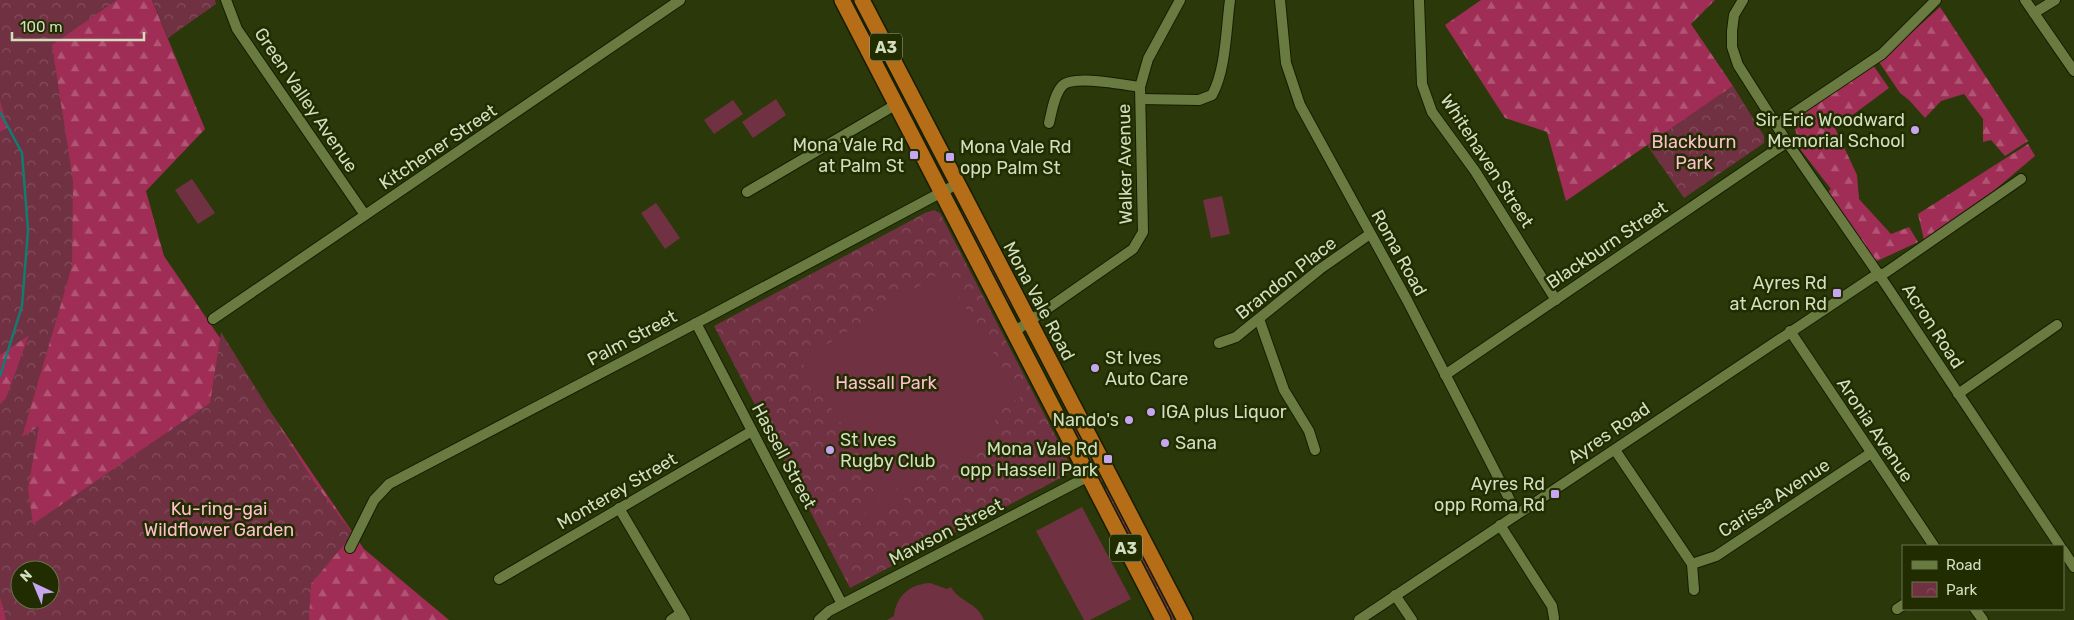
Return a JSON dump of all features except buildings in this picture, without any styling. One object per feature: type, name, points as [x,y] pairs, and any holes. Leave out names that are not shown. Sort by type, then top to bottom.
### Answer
[{"type":"highway","name":"Mona Vale Road","points":[[842,0],[1163,620]]},
{"type":"highway","name":"Mona Vale Road","points":[[862,0],[956,184],[1185,620]]},
{"type":"street","name":"Green Valley Avenue","points":[[226,0],[237,30],[365,215]]},
{"type":"street","name":"Kitchener Street","points":[[213,320],[680,0]]},
{"type":"street","name":"Walker Avenue","points":[[1014,332],[1133,249],[1143,232],[1140,87],[1148,59],[1180,0]]},
{"type":"street","points":[[1141,99],[1199,100],[1212,95],[1218,84],[1221,69],[1230,0]]},
{"type":"street","name":"Roma Road","points":[[1280,0],[1286,63],[1300,105],[1445,375],[1517,514]]},
{"type":"street","name":"Whitehaven Street","points":[[1420,0],[1422,84],[1432,112],[1475,171],[1556,300]]},
{"type":"street","name":"Acron Road","points":[[1743,0],[1734,15],[1732,31],[1732,47],[1738,65],[1787,142],[1879,275],[2059,545]]},
{"type":"street","points":[[1776,125],[1882,54],[1936,0]]},
{"type":"street","points":[[2025,0],[2074,71]]},
{"type":"street","points":[[2034,13],[2055,0]]},
{"type":"street","points":[[1049,123],[1058,91],[1064,84],[1075,80],[1140,87]]},
{"type":"street","points":[[746,192],[895,105]]},
{"type":"street","name":"Blackburn Street","points":[[1445,375],[1787,142]]},
{"type":"street","name":"Ayres Road","points":[[1359,620],[1790,331],[1873,277],[1885,274],[2021,179]]},
{"type":"street","name":"Palm Street","points":[[350,548],[374,500],[389,484],[956,184]]},
{"type":"street","name":"Brandon Place","points":[[1219,344],[1236,337],[1320,269],[1370,234]]},
{"type":"street","points":[[1259,319],[1284,390],[1309,431],[1315,450]]},
{"type":"street","name":"Hassell Street","points":[[696,323],[842,604]]},
{"type":"street","points":[[1958,394],[2056,325]]},
{"type":"street","name":"Aronia Avenue","points":[[1790,331],[1933,545]]},
{"type":"street","name":"Monterey Street","points":[[499,579],[752,431]]},
{"type":"street","points":[[1615,450],[1692,564],[1694,590]]},
{"type":"street","name":"Carissa Avenue","points":[[1692,564],[1716,556],[1871,454]]},
{"type":"street","name":"Mawson Street","points":[[819,620],[829,611],[842,604],[1089,476]]},
{"type":"street","points":[[619,508],[683,617],[671,620]]},
{"type":"street","points":[[1500,525],[1552,606],[1554,618]]},
{"type":"street","points":[[2064,552],[2074,567]]},
{"type":"street","points":[[1395,595],[1412,620]]},
{"type":"green space","points":[[0,0],[152,0],[205,129],[146,191],[164,256],[364,549],[449,620],[0,620]]},
{"type":"green space","name":"Ku-ring-gai Wildflower Garden","points":[[0,0],[117,0],[52,45],[73,181],[72,266],[22,437],[39,426],[28,489],[33,524],[210,403],[221,332],[314,482],[353,534],[311,584],[309,620],[6,620],[0,597],[0,404],[6,398],[29,335],[0,355],[0,132],[8,127],[0,101]]},
{"type":"green space","points":[[152,0],[215,0],[216,4],[168,38]]},
{"type":"green space","points":[[1481,0],[1715,0],[1691,24],[1733,86],[1566,201],[1547,132],[1505,118],[1445,25]]},
{"type":"green space","points":[[1940,7],[2028,141],[2005,156],[1991,140],[1983,142],[1983,119],[1964,94],[1941,101],[1925,118],[1900,93],[1879,62]]},
{"type":"green space","points":[[1873,65],[1889,88],[1835,128],[1857,175],[1859,199],[1891,234],[1909,227],[1918,242],[1873,263],[1827,193],[1831,189],[1800,149],[1794,124],[1822,97]]},
{"type":"green space","name":"Blackburn Park","points":[[1733,86],[1764,136],[1764,143],[1684,198],[1647,145]]},
{"type":"green space","points":[[776,99],[786,115],[753,138],[742,122]]},
{"type":"green space","points":[[733,100],[743,114],[714,134],[704,120]]},
{"type":"green space","points":[[2028,144],[2035,156],[1984,199],[1924,240],[1918,214]]},
{"type":"green space","points":[[192,179],[215,213],[198,224],[175,190]]},
{"type":"green space","points":[[1222,196],[1230,234],[1211,238],[1203,200]]},
{"type":"green space","points":[[953,199],[971,225],[1018,316],[1002,293]]},
{"type":"green space","points":[[656,203],[680,238],[665,249],[641,213]]},
{"type":"green space","name":"Hassall Park","points":[[934,210],[940,213],[1072,468],[1070,473],[850,588],[714,326],[925,213]]},
{"type":"green space","points":[[943,271],[1021,397],[998,411],[991,435],[972,454],[956,462],[936,464],[893,491],[899,489],[905,502],[868,520],[862,507],[887,495],[801,361]]},
{"type":"green space","points":[[1070,416],[1104,480],[1100,484],[1069,418]]},
{"type":"green space","points":[[1108,488],[1167,602],[1174,620],[1171,620],[1103,490]]},
{"type":"green space","points":[[1082,507],[1131,599],[1090,620],[1084,620],[1036,531]]},
{"type":"green space","points":[[930,583],[947,589],[951,587],[954,592],[977,609],[984,620],[887,620],[894,616],[895,609],[905,592],[916,586]]},
{"type":"waterway","points":[[0,112],[22,153],[28,230],[22,306],[0,376]]},
{"type":"place","name":"Sir Eric Woodward Memorial School","points":[[1915,130]]},
{"type":"place","name":"Mona Vale Rd at Palm St","points":[[914,155]]},
{"type":"place","name":"Mona Vale Rd opp Palm St","points":[[950,157]]},
{"type":"place","name":"Ayres Rd at Acron Rd","points":[[1837,293]]},
{"type":"place","name":"St Ives Auto Care","points":[[1095,368]]},
{"type":"place","name":"IGA plus Liquor","points":[[1151,412]]},
{"type":"place","name":"Nando's","points":[[1129,420]]},
{"type":"place","name":"Sana","points":[[1165,443]]},
{"type":"place","name":"St Ives Rugby Club","points":[[830,450]]},
{"type":"place","name":"Mona Vale Rd opp Hassell Park","points":[[1108,459]]},
{"type":"place","name":"Ayres Rd opp Roma Rd","points":[[1555,494]]}]
